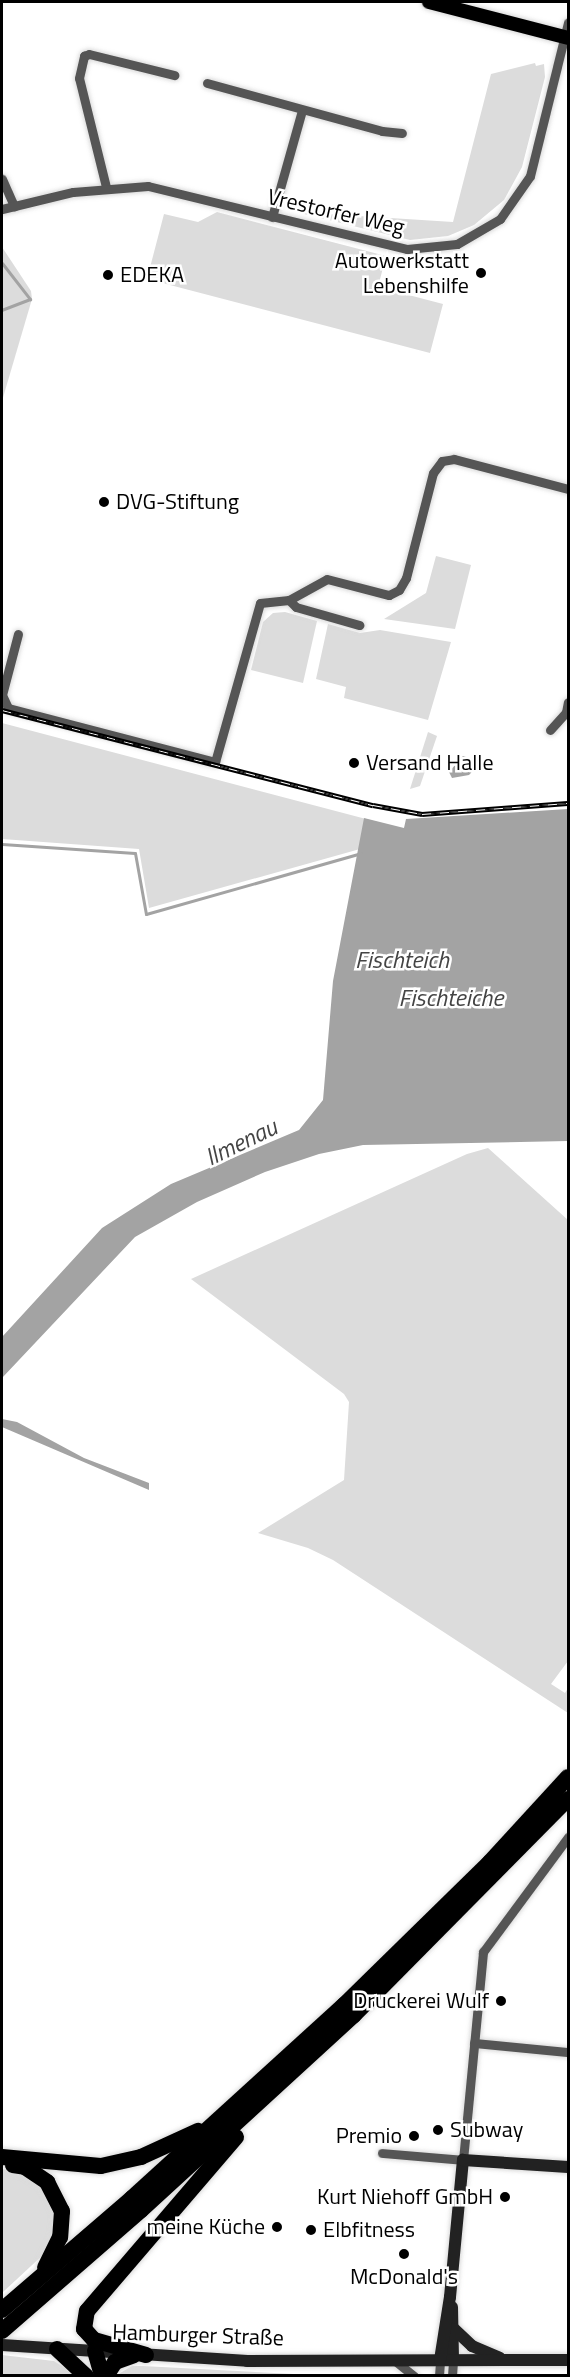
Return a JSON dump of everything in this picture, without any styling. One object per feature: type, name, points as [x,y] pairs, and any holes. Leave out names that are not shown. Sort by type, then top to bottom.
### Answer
[{"type":"highway","points":[[2,2310],[223,2117],[404,1948],[568,1777]]},
{"type":"highway","points":[[2,2331],[294,2072],[414,1958],[568,1798]]},
{"type":"highway","points":[[140,2355],[92,2339],[84,2325],[89,2305],[294,2072]]},
{"type":"highway","points":[[2,2157],[76,2165],[121,2162],[158,2151],[223,2117]]},
{"type":"highway","points":[[2,2164],[37,2174],[59,2200],[62,2211],[60,2237],[40,2277]]},
{"type":"highway","points":[[57,2349],[86,2376]]},
{"type":"highway","points":[[95,2351],[104,2376],[116,2362],[140,2355]]},
{"type":"main road","points":[[429,2],[567,37]]},
{"type":"main road","points":[[440,2360],[450,2297],[463,2160],[568,2167]]},
{"type":"main road","points":[[450,2297],[454,2329],[453,2360]]},
{"type":"main road","points":[[454,2329],[472,2346],[504,2360]]},
{"type":"main road","name":"Hamburger Straße","points":[[2,2344],[247,2361],[568,2360]]},
{"type":"street","name":"Vrestorfer Weg","points":[[2,209],[106,187],[148,186],[407,249],[441,248],[481,233],[512,206],[530,176],[567,37],[568,22]]},
{"type":"street","points":[[106,187],[79,78],[84,56],[174,75]]},
{"type":"street","points":[[207,83],[382,131],[402,132]]},
{"type":"street","points":[[272,217],[302,110]]},
{"type":"street","points":[[2,179],[14,206]]},
{"type":"street","points":[[18,634],[2,695],[8,708],[215,762],[260,603],[289,600],[327,579],[389,595],[399,590],[406,578],[433,473],[448,459],[568,489]]},
{"type":"street","points":[[289,600],[296,608],[359,625]]},
{"type":"street","points":[[550,730],[566,712],[568,702]]},
{"type":"street","points":[[382,2153],[463,2160],[474,2043],[487,1944],[568,1837]]},
{"type":"street","points":[[474,2043],[568,2052]]},
{"type":"street","points":[[394,2360],[414,2376]]},
{"type":"street","points":[[439,2376],[440,2360]]},
{"type":"street","points":[[452,2376],[453,2360]]},
{"type":"shaded area","points":[[535,63],[536,66],[544,64],[545,77],[522,167],[504,200],[474,225],[448,236],[410,240],[296,212],[453,222],[491,74]]},
{"type":"shaded area","points":[[217,212],[386,256],[378,287],[443,304],[430,353],[147,279],[164,214],[198,222]]},
{"type":"shaded area","points":[[2,247],[31,291],[32,299],[2,401]]},
{"type":"shaded area","points":[[436,556],[471,565],[455,629],[384,619],[426,593]]},
{"type":"shaded area","points":[[285,612],[317,621],[303,683],[251,670],[263,622],[273,613]]},
{"type":"shaded area","points":[[328,624],[360,633],[380,630],[451,642],[428,720],[344,698],[346,687],[316,679]]},
{"type":"shaded area","points":[[2,723],[404,829],[407,820],[568,810],[568,854],[522,855],[516,877],[524,897],[504,926],[439,940],[427,938],[420,931],[419,920],[442,880],[506,880],[511,848],[451,849],[415,864],[394,888],[369,942],[366,967],[367,985],[374,995],[492,983],[551,945],[568,880],[568,957],[492,1027],[482,1059],[484,1074],[491,1078],[568,1081],[568,1115],[376,1118],[301,1129],[324,1100],[334,981],[360,849],[149,908],[139,849],[2,839]]},
{"type":"shaded area","points":[[428,732],[437,736],[420,786],[410,789]]},
{"type":"shaded area","points":[[488,1148],[568,1220],[568,1661],[551,1684],[565,1693],[568,1688],[568,1713],[333,1560],[308,1548],[258,1533],[344,1480],[349,1402],[344,1394],[191,1279],[467,1154]]},
{"type":"shaded area","points":[[2,2169],[16,2171],[41,2185],[55,2209],[54,2235],[45,2253],[2,2293]]},
{"type":"shaded area","points":[[2,2355],[54,2361],[78,2376],[2,2376]]},
{"type":"shaded area","points":[[132,2366],[143,2366],[313,2375],[115,2376]]},
{"type":"water","points":[[463,756],[481,762],[469,775],[452,778],[449,772]]},
{"type":"water","name":"Fischteiche","points":[[568,809],[568,1141],[363,1145],[319,1154],[265,1172],[197,1202],[135,1237],[2,1378],[2,1337],[102,1228],[171,1184],[299,1130],[323,1100],[333,981],[364,818],[404,828],[406,819]]},
{"type":"water","points":[[2,1419],[17,1422],[84,1458],[149,1483],[149,1490],[2,1427]]},
{"type":"waterway","points":[[2,263],[30,299],[2,310]]},
{"type":"waterway","points":[[2,844],[135,853],[146,914],[361,853]]},
{"type":"railway","points":[[2,710],[373,805],[422,814],[568,803]]},
{"type":"place","name":"Autowerkstatt Lebenshilfe","points":[[481,273]]},
{"type":"place","name":"EDEKA","points":[[108,275]]},
{"type":"place","name":"DVG-Stiftung","points":[[104,502]]},
{"type":"place","name":"Versand Halle","points":[[354,763]]},
{"type":"place","name":"Druckerei Wulf","points":[[501,2001]]},
{"type":"place","name":"Subway","points":[[438,2130]]},
{"type":"place","name":"Premio","points":[[414,2136]]},
{"type":"place","name":"Kurt Niehoff GmbH","points":[[505,2197]]},
{"type":"place","name":"meine Küche","points":[[277,2227]]},
{"type":"place","name":"Elbfitness","points":[[311,2230]]},
{"type":"place","name":"McDonald's","points":[[404,2254]]},
{"type":"water label","name":"Fischteich","points":[[402,960]]},
{"type":"water label","name":"Ilmenau","points":[[241,1142]]}]
